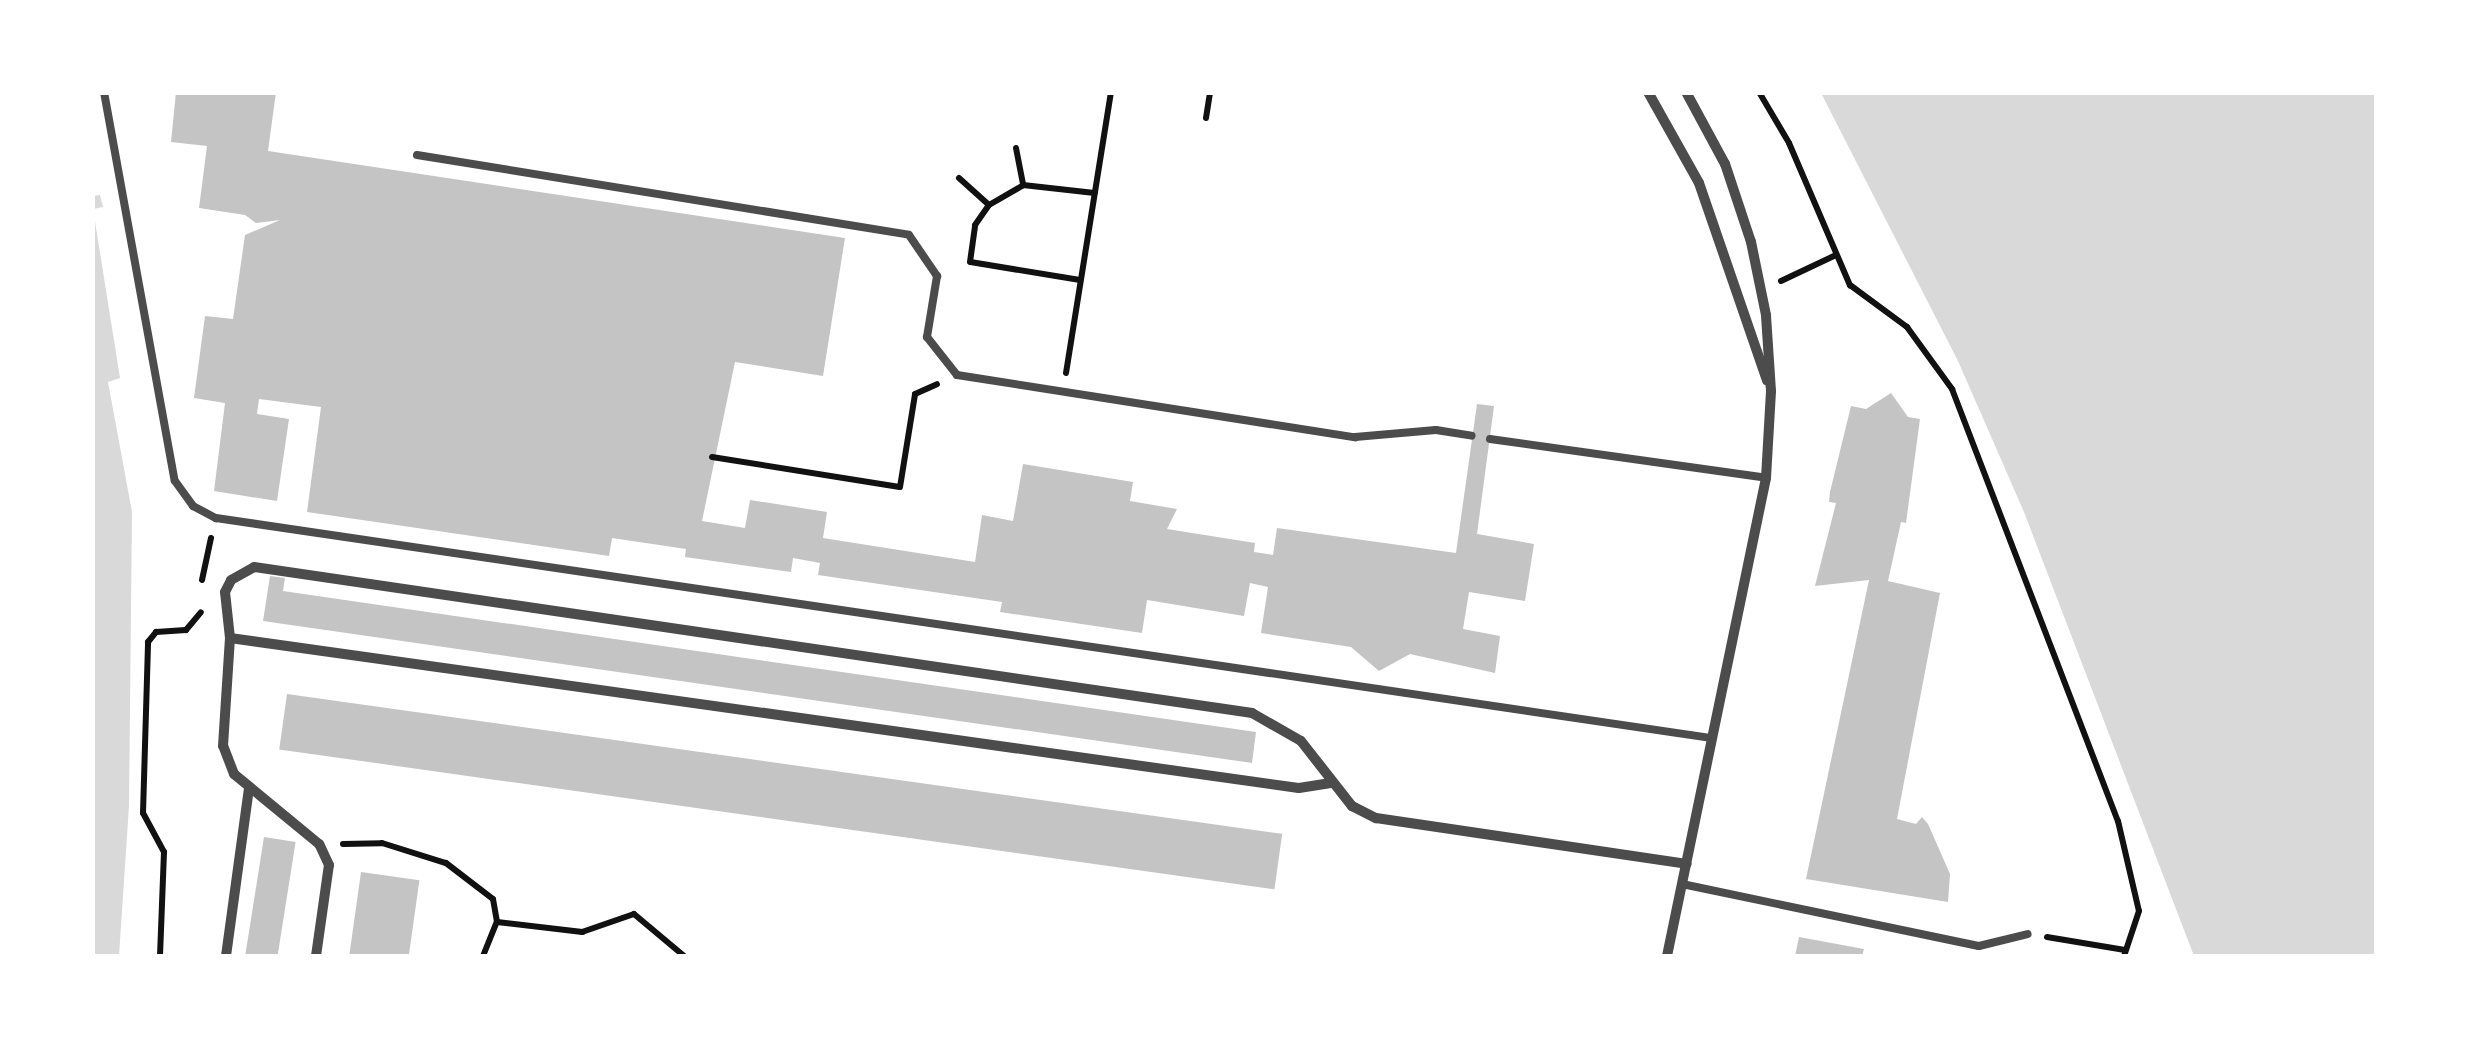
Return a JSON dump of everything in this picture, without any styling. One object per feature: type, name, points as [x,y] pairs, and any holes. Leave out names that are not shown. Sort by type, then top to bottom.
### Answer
[{"type":"street","points":[[1648,92],[1699,184],[1771,392]]},
{"type":"street","points":[[1667,956],[1766,478],[1771,392],[1766,315],[1750,242],[1724,164],[1686,92]]},
{"type":"street","points":[[316,956],[329,865],[319,844],[249,789],[223,746],[230,638],[222,607],[231,580],[254,566],[1252,713],[1301,740],[1352,806],[1376,818],[1688,864]]},
{"type":"street","points":[[230,638],[1299,788],[1332,783]]},
{"type":"street","points":[[226,956],[249,789]]},
{"type":"lane","points":[[104,92],[175,481],[193,506],[216,518],[1712,738]]},
{"type":"lane","points":[[417,154],[909,235],[937,276],[927,337],[956,376],[1355,437],[1436,430],[1472,436]]},
{"type":"lane","points":[[1490,439],[1766,478]]},
{"type":"lane","points":[[1682,884],[1980,946],[2028,934]]},
{"type":"path","points":[[1062,394],[1111,92]]},
{"type":"path","points":[[1206,118],[1210,92]]},
{"type":"path","points":[[1759,92],[1788,143],[1850,285],[1907,328],[1952,390],[2113,805],[2137,886],[2139,911],[2124,953],[2028,934]]},
{"type":"path","points":[[1016,148],[1023,185]]},
{"type":"path","points":[[959,178],[989,204]]},
{"type":"path","points":[[1080,280],[970,262],[974,225],[989,204],[1023,185],[1094,193]]},
{"type":"path","points":[[712,457],[900,487],[915,394],[956,376]]},
{"type":"path","points":[[160,956],[164,852],[142,812],[148,642],[156,632],[186,630],[201,618],[216,518]]},
{"type":"path","points":[[319,844],[382,843],[421,852],[477,884],[493,899],[497,922],[483,956]]},
{"type":"path","points":[[497,922],[582,932],[634,914],[684,956]]},
{"type":"shaded area","points":[[1821,93],[2376,93],[2376,956],[2194,956],[2024,512],[1958,361]]},
{"type":"shaded area","points":[[100,195],[103,207],[93,209],[120,378],[108,382],[132,512],[129,806],[119,956],[92,956],[92,196]]},
{"type":"building","points":[[176,92],[276,92],[268,151],[845,238],[823,376],[735,362],[702,521],[745,528],[750,500],[827,512],[823,538],[975,562],[982,515],[1013,521],[1023,464],[1133,482],[1130,501],[1177,509],[1167,529],[1255,543],[1254,552],[1273,555],[1277,528],[1456,553],[1477,404],[1494,406],[1477,534],[1534,544],[1525,601],[1469,592],[1463,629],[1500,636],[1495,673],[1410,654],[1379,671],[1351,647],[1261,633],[1268,587],[1250,583],[1244,616],[1147,600],[1142,633],[1000,612],[1002,602],[818,575],[820,563],[793,558],[791,572],[685,557],[686,549],[612,538],[609,556],[307,512],[321,407],[259,399],[257,414],[289,419],[277,501],[214,491],[225,403],[194,398],[205,316],[233,319],[245,235],[280,220],[256,223],[245,215],[199,208],[207,146],[171,142]]},
{"type":"building","points":[[1891,393],[1908,417],[1920,419],[1906,523],[1901,522],[1888,581],[1940,593],[1897,819],[1916,824],[1922,817],[1928,824],[1950,874],[1948,902],[1806,879],[1869,580],[1815,586],[1836,503],[1829,502],[1830,492],[1851,406],[1866,409]]},
{"type":"building","points":[[270,576],[285,578],[283,591],[1256,732],[1252,763],[263,621]]},
{"type":"building","points":[[287,694],[1282,834],[1274,889],[279,749]]},
{"type":"building","points":[[264,837],[296,842],[278,956],[245,956]]},
{"type":"building","points":[[361,872],[419,880],[409,956],[349,956]]},
{"type":"building","points":[[1799,937],[1864,949],[1862,956],[1795,956]]}]
